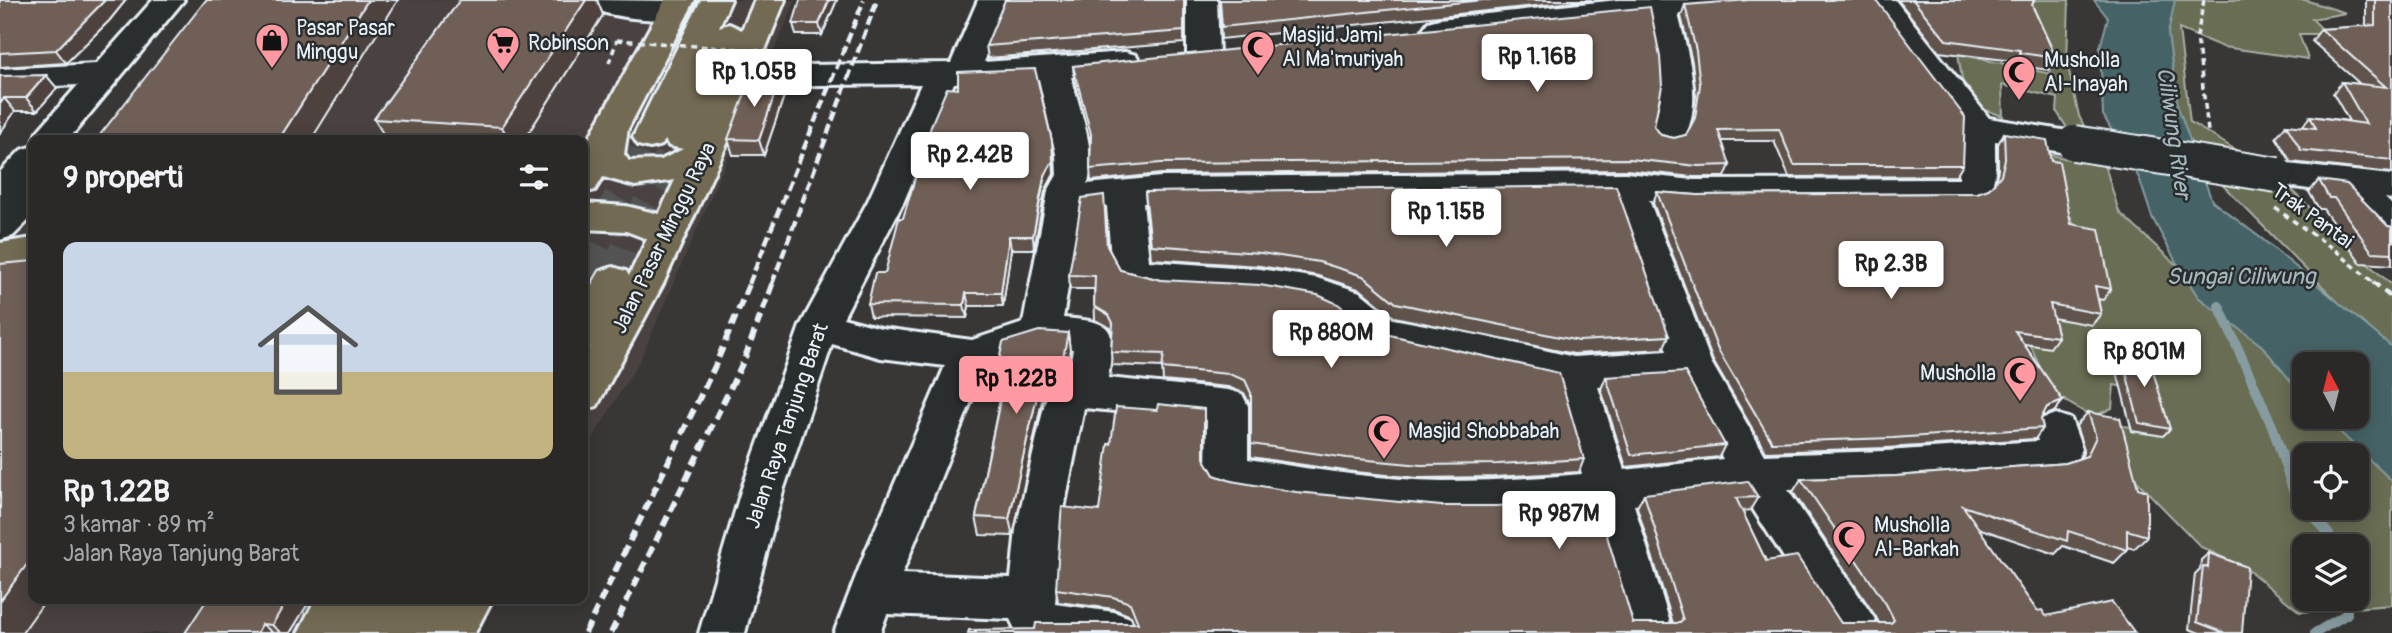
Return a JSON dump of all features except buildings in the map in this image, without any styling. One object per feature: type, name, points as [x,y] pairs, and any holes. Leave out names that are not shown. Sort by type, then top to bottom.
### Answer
[{"type":"main road","name":"Jalan Pasar Minggu Raya","points":[[716,0],[666,137],[744,0]]},
{"type":"main road","name":"Jalan Pasar Minggu Raya","points":[[588,386],[644,284],[716,133],[770,0]]},
{"type":"main road","points":[[588,172],[677,5]]},
{"type":"main road","points":[[611,128],[607,157],[609,164],[615,169],[638,174],[675,169],[691,160],[716,133]]},
{"type":"main road","points":[[588,150],[611,128]]},
{"type":"main road","points":[[588,216],[629,218],[655,225],[667,234]]},
{"type":"main road","points":[[0,256],[28,252]]},
{"type":"main road","points":[[0,273],[28,270]]},
{"type":"main road","name":"Jalan Pasar Minggu Raya","points":[[588,324],[612,281]]},
{"type":"main road","points":[[321,633],[338,604]]},
{"type":"main road","points":[[366,633],[383,604]]},
{"type":"main road","points":[[411,633],[428,604]]},
{"type":"main road","points":[[451,633],[467,604]]},
{"type":"street","points":[[53,135],[169,0]]},
{"type":"street","points":[[84,135],[195,0]]},
{"type":"street","name":"Jalan Raya Tanjung Barat","points":[[722,633],[762,491],[819,326],[993,0]]},
{"type":"street","points":[[738,76],[850,78],[1053,68],[1190,55],[1202,0]]},
{"type":"street","points":[[1410,32],[1459,13],[1747,0]]},
{"type":"street","points":[[1065,198],[1161,190],[1626,185],[1693,192],[1970,190],[1976,185],[1978,127],[1879,0]]},
{"type":"street","points":[[615,4],[677,5]]},
{"type":"street","points":[[1661,5],[1675,68],[1676,88],[1669,136]]},
{"type":"street","points":[[1041,332],[1065,198],[1074,175],[1073,153],[1053,68]]},
{"type":"street","points":[[4,78],[106,74]]},
{"type":"street","points":[[1978,127],[2074,143],[2272,189],[2350,184],[2392,187]]},
{"type":"street","points":[[0,194],[28,163]]},
{"type":"street","points":[[2350,184],[2392,227]]},
{"type":"street","points":[[1626,185],[1692,365],[1753,472],[1858,633]]},
{"type":"street","points":[[1124,193],[1130,259],[1134,271],[1154,279],[1210,279],[1302,288],[1347,302],[1374,328],[1384,332],[1479,350],[1574,373],[1692,365]]},
{"type":"street","points":[[0,229],[28,201]]},
{"type":"street","points":[[0,229],[28,228]]},
{"type":"street","points":[[819,326],[881,343],[971,354],[864,613],[1032,599]]},
{"type":"street","points":[[986,349],[1041,332],[1091,335],[1094,339],[1086,390]]},
{"type":"street","points":[[1574,373],[1650,633]]},
{"type":"street","points":[[1114,633],[1045,624],[1034,620],[1031,613],[1038,528],[1065,402],[1071,392],[1086,390],[1228,406],[1227,470],[1231,474],[1295,485],[1438,499],[1535,498],[1753,472],[1886,469],[2054,457],[2058,456],[2061,449],[2056,431]]},
{"type":"path","points":[[2204,0],[2197,36],[2208,137]]},
{"type":"path","points":[[617,40],[765,51]]},
{"type":"path","name":"Trak Pantai","points":[[2272,189],[2335,250],[2392,298]]},
{"type":"shaded area","points":[[211,0],[796,0],[642,356],[588,447],[588,135],[101,135]]},
{"type":"shaded area","points":[[28,190],[28,604],[494,604],[479,633],[0,633],[0,195]]},
{"type":"green space","points":[[2030,0],[2069,0],[2067,62],[2079,116],[2107,172],[2119,212],[2173,262],[2262,318],[2292,353],[2292,429],[2358,429],[2392,465],[2392,605],[2369,607],[2369,534],[2292,534],[2292,606],[2247,569],[2201,547],[2131,475],[2122,426],[2159,429],[2155,394],[2114,385],[2112,408],[2093,417],[2050,392],[2026,334],[2082,250],[2071,217],[2041,213],[2036,151],[2068,159],[2074,139],[2057,112],[2058,98],[2002,85],[2003,116],[1966,103],[1958,54],[2051,74]]},
{"type":"green space","points":[[2148,0],[2305,0],[2346,13],[2312,19],[2327,34],[2299,34],[2308,59],[2223,47],[2179,29],[2190,122],[2277,175],[2392,285],[2392,357],[2194,156],[2159,130]]},
{"type":"water","name":"Sungai Ciliwung","points":[[2094,0],[2175,0],[2168,34],[2178,107],[2212,201],[2266,242],[2392,347],[2392,481],[2369,459],[2369,443],[2352,443],[2337,429],[2370,429],[2370,352],[2292,352],[2292,382],[2262,346],[2198,297],[2175,260],[2152,217],[2139,178],[2103,115],[2100,47],[2108,18]]},
{"type":"waterway","points":[[2219,306],[2273,428],[2292,487]]},
{"type":"waterway","points":[[2317,520],[2329,534]]},
{"type":"waterway","points":[[2315,633],[2347,614],[2347,611]]},
{"type":"tunnel","points":[[588,265],[650,137]]},
{"type":"tunnel","points":[[613,281],[681,138]]},
{"type":"railway","points":[[749,284],[864,0]]},
{"type":"railway","points":[[772,284],[877,0]]},
{"type":"railway","points":[[585,633],[715,366],[750,282]]},
{"type":"railway","points":[[611,633],[744,360],[773,282]]},
{"type":"place","name":"Pasar Pasar Minggu","points":[[272,70]]},
{"type":"place","name":"Robinson","points":[[503,73]]},
{"type":"place","name":"Masjid Jami Al Ma'muriyah","points":[[1258,77]]},
{"type":"place","name":"Musholla Al-Inayah","points":[[2019,102]]},
{"type":"place","name":"Musholla","points":[[2020,403]]},
{"type":"place","name":"Masjid Shobbabah","points":[[1384,461]]},
{"type":"place","name":"Musholla Al-Barkah","points":[[1849,567]]},
{"type":"water label","name":"Ciliwung River","points":[[2174,133]]}]
